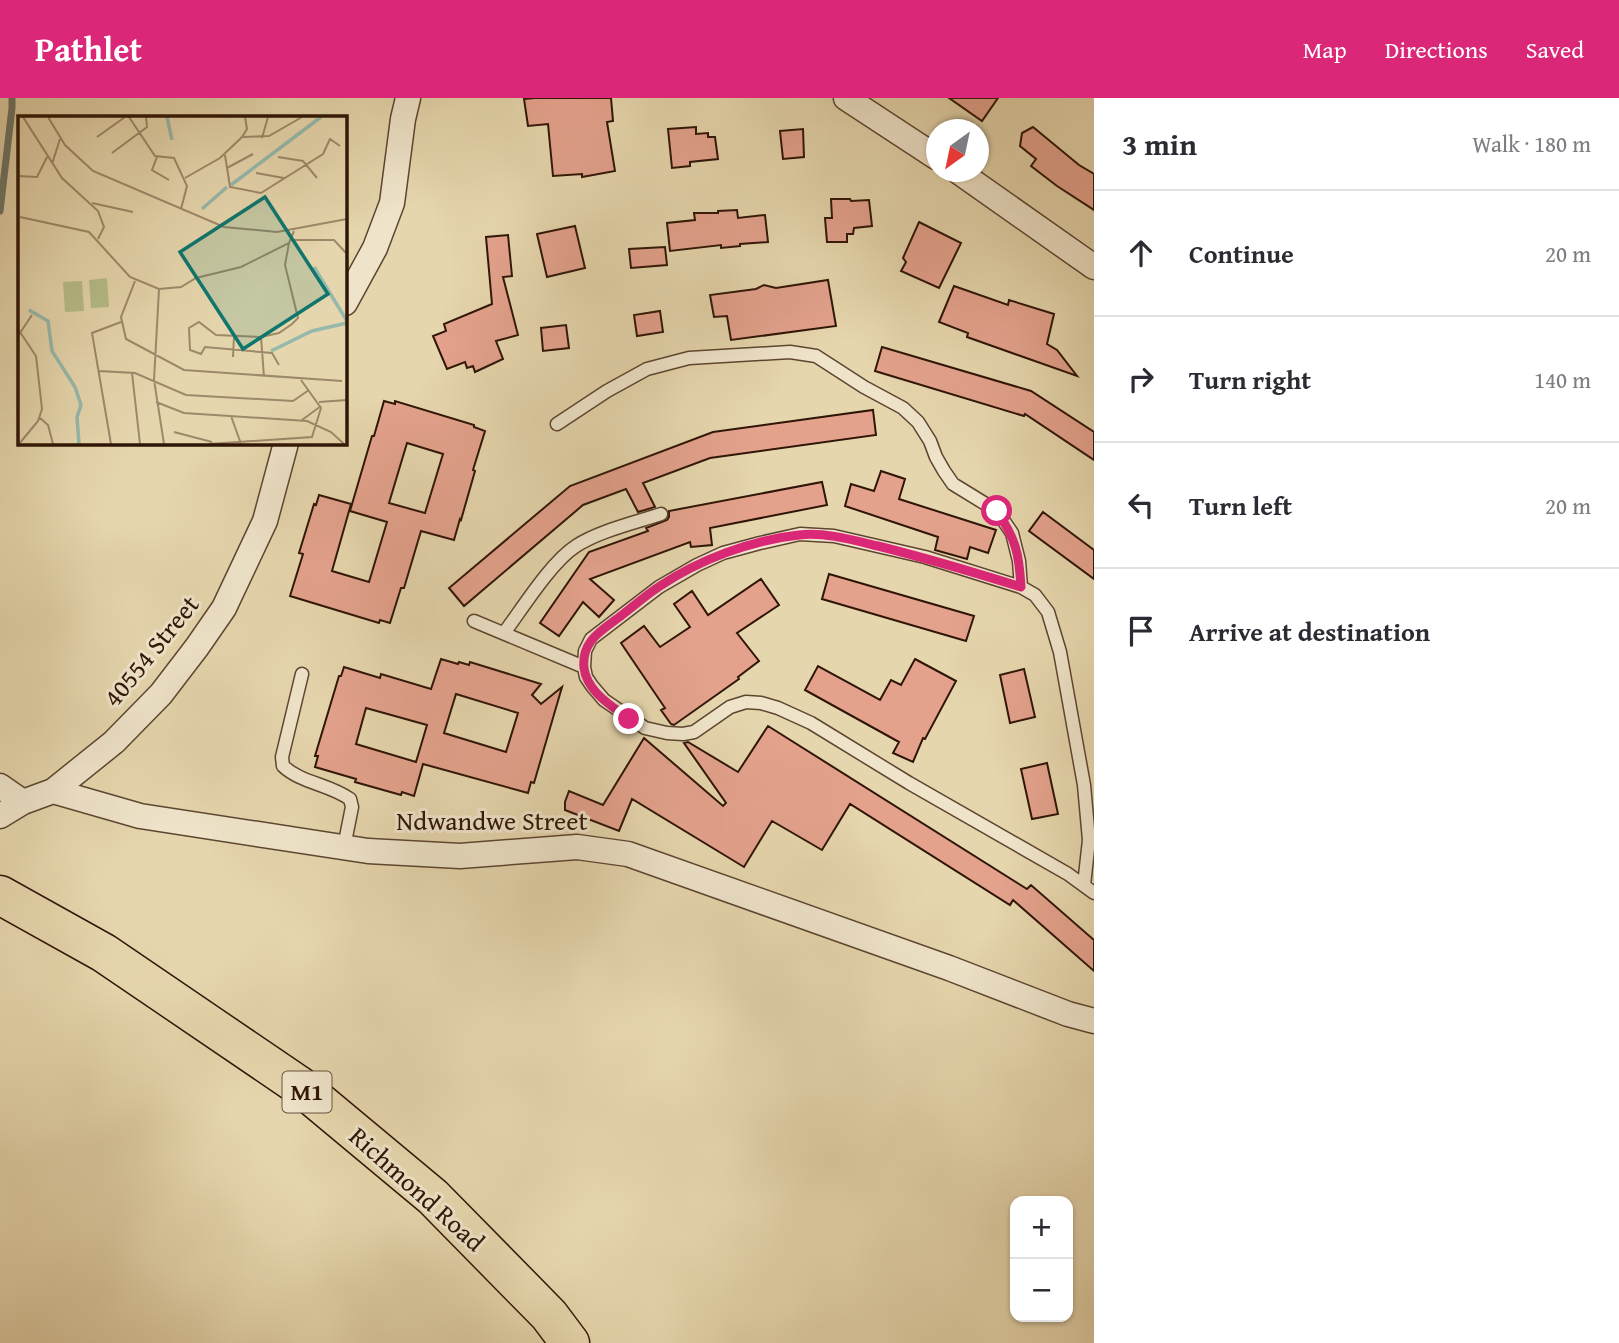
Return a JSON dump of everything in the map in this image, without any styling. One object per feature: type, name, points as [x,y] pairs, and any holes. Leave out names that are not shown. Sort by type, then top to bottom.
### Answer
[{"type":"highway","name":"Richmond Road","points":[[0,895],[104,953],[301,1087],[433,1197],[549,1315],[570,1343]]},
{"type":"street","points":[[346,301],[375,248],[392,204],[408,98]]},
{"type":"street","points":[[855,100],[926,150]]},
{"type":"street","points":[[972,182],[1094,267]]},
{"type":"street","name":"40554 Street","points":[[54,791],[114,743],[151,704],[197,647],[224,608],[265,521],[286,444]]},
{"type":"street","points":[[0,786],[23,802]]},
{"type":"street","points":[[0,817],[23,802],[54,791]]},
{"type":"street","name":"Ndwandwe Street","points":[[54,791],[140,816],[368,850],[460,856],[577,847],[628,854],[949,968],[1068,1014],[1094,1021]]},
{"type":"lane","points":[[557,424],[647,369],[689,358],[790,352],[817,356],[864,387],[903,408],[918,422],[953,484],[997,511],[1012,533],[1020,561],[1021,587]]},
{"type":"lane","points":[[503,633],[559,561],[575,547],[597,536],[661,514]]},
{"type":"lane","points":[[800,534],[834,536],[925,557],[1021,587],[1035,596],[1048,612],[1060,652],[1084,785],[1089,889],[811,723],[778,708],[746,702],[730,707],[694,732],[683,734],[645,728],[604,700],[592,686],[584,667],[585,651],[592,639],[659,587],[697,565],[723,553],[800,534]]},
{"type":"lane","points":[[474,621],[584,667]]},
{"type":"lane","points":[[302,674],[282,757],[283,766],[291,774],[342,793],[350,799],[352,807],[344,847]]},
{"type":"building","points":[[611,98],[613,121],[607,122],[615,171],[582,177],[582,174],[553,176],[548,124],[528,126],[524,99]]},
{"type":"building","points":[[949,98],[998,98],[983,119],[979,119]]},
{"type":"building","points":[[696,127],[696,134],[708,133],[708,137],[715,137],[718,159],[690,162],[690,166],[672,168],[668,129]]},
{"type":"building","points":[[1033,127],[1094,174],[1094,210],[1031,166],[1036,159],[1020,146],[1022,133]]},
{"type":"building","points":[[803,129],[804,157],[783,159],[780,131]]},
{"type":"building","points":[[831,199],[869,200],[872,226],[854,228],[853,234],[847,234],[847,242],[827,242],[825,218],[832,218]]},
{"type":"building","points":[[737,210],[738,218],[765,215],[768,242],[670,251],[667,223],[695,220],[694,213]]},
{"type":"building","points":[[919,222],[961,243],[939,288],[901,271],[906,262],[903,258]]},
{"type":"building","points":[[575,226],[585,268],[547,277],[537,234]]},
{"type":"building","points":[[508,235],[512,276],[503,277],[518,335],[496,341],[503,359],[475,372],[473,366],[467,368],[465,362],[447,369],[433,336],[446,331],[444,324],[492,304],[486,237]]},
{"type":"building","points":[[665,247],[667,265],[631,268],[629,249]]},
{"type":"building","points":[[828,280],[836,326],[731,340],[727,316],[714,317],[710,295],[756,289],[764,285],[776,288]]},
{"type":"building","points":[[954,286],[1008,305],[1009,300],[1054,314],[1047,344],[1057,350],[1077,376],[967,337],[968,333],[939,322]]},
{"type":"building","points":[[660,311],[663,332],[637,336],[634,315]]},
{"type":"building","points":[[566,325],[569,348],[543,351],[541,328]]},
{"type":"building","points":[[882,347],[1031,391],[1094,432],[1094,460],[1025,414],[1024,416],[875,371]]},
{"type":"building","points":[[384,401],[395,404],[395,401],[474,425],[485,431],[454,540],[421,531],[390,623],[380,620],[379,623],[290,596],[303,554],[299,553],[319,495],[351,504],[332,571],[369,582],[387,522],[350,511]],"holes":[[[407,443],[443,454],[425,513],[389,503]]]},
{"type":"building","points":[[873,410],[876,435],[710,458],[643,483],[655,507],[638,512],[626,489],[583,505],[464,606],[449,588],[570,486],[713,432]]},
{"type":"building","points":[[881,471],[905,479],[899,499],[996,530],[988,553],[970,547],[967,559],[935,550],[938,537],[845,506],[851,484],[874,491]]},
{"type":"building","points":[[822,482],[827,505],[710,528],[712,545],[691,547],[690,542],[590,579],[614,600],[599,617],[583,602],[559,636],[540,623],[589,552],[648,531],[646,528],[667,520],[669,511]]},
{"type":"building","points":[[1043,512],[1094,550],[1094,579],[1029,531]]},
{"type":"building","points":[[829,574],[974,616],[966,641],[822,599]]},
{"type":"building","points":[[761,579],[779,605],[737,633],[759,661],[738,677],[739,679],[674,725],[671,724],[661,710],[665,708],[621,643],[644,626],[660,647],[690,627],[674,604],[692,591],[708,615]]},
{"type":"building","points":[[441,659],[458,664],[469,665],[470,662],[541,684],[532,695],[541,704],[562,687],[534,783],[531,782],[528,793],[423,764],[414,796],[402,792],[401,795],[315,767],[318,756],[315,756],[344,667],[380,678],[381,674],[431,689]],"holes":[[[456,694],[518,713],[506,752],[444,733]],[[366,708],[427,725],[416,762],[356,744]]]},
{"type":"building","points":[[915,659],[956,681],[925,739],[923,738],[913,762],[893,753],[899,742],[805,690],[818,666],[880,700],[891,680],[901,685]]},
{"type":"building","points":[[1024,669],[1035,717],[1010,723],[1000,675]]},
{"type":"building","points":[[768,726],[1027,889],[1031,885],[1094,940],[1094,971],[1013,900],[1010,905],[850,804],[822,850],[772,821],[744,867],[632,799],[619,831],[565,810],[569,791],[603,805],[644,738],[723,806],[726,803],[684,743],[688,742],[738,772]]},
{"type":"building","points":[[1047,763],[1058,814],[1032,819],[1021,769]]},
{"type":"waterway","points":[[0,211],[12,98]]},
{"type":"route","points":[[629,719],[604,700],[586,677],[585,651],[592,639],[622,615],[659,587],[697,565],[723,553],[800,534],[834,536],[925,557],[1021,587],[1020,561],[1012,533],[997,511]]}]
